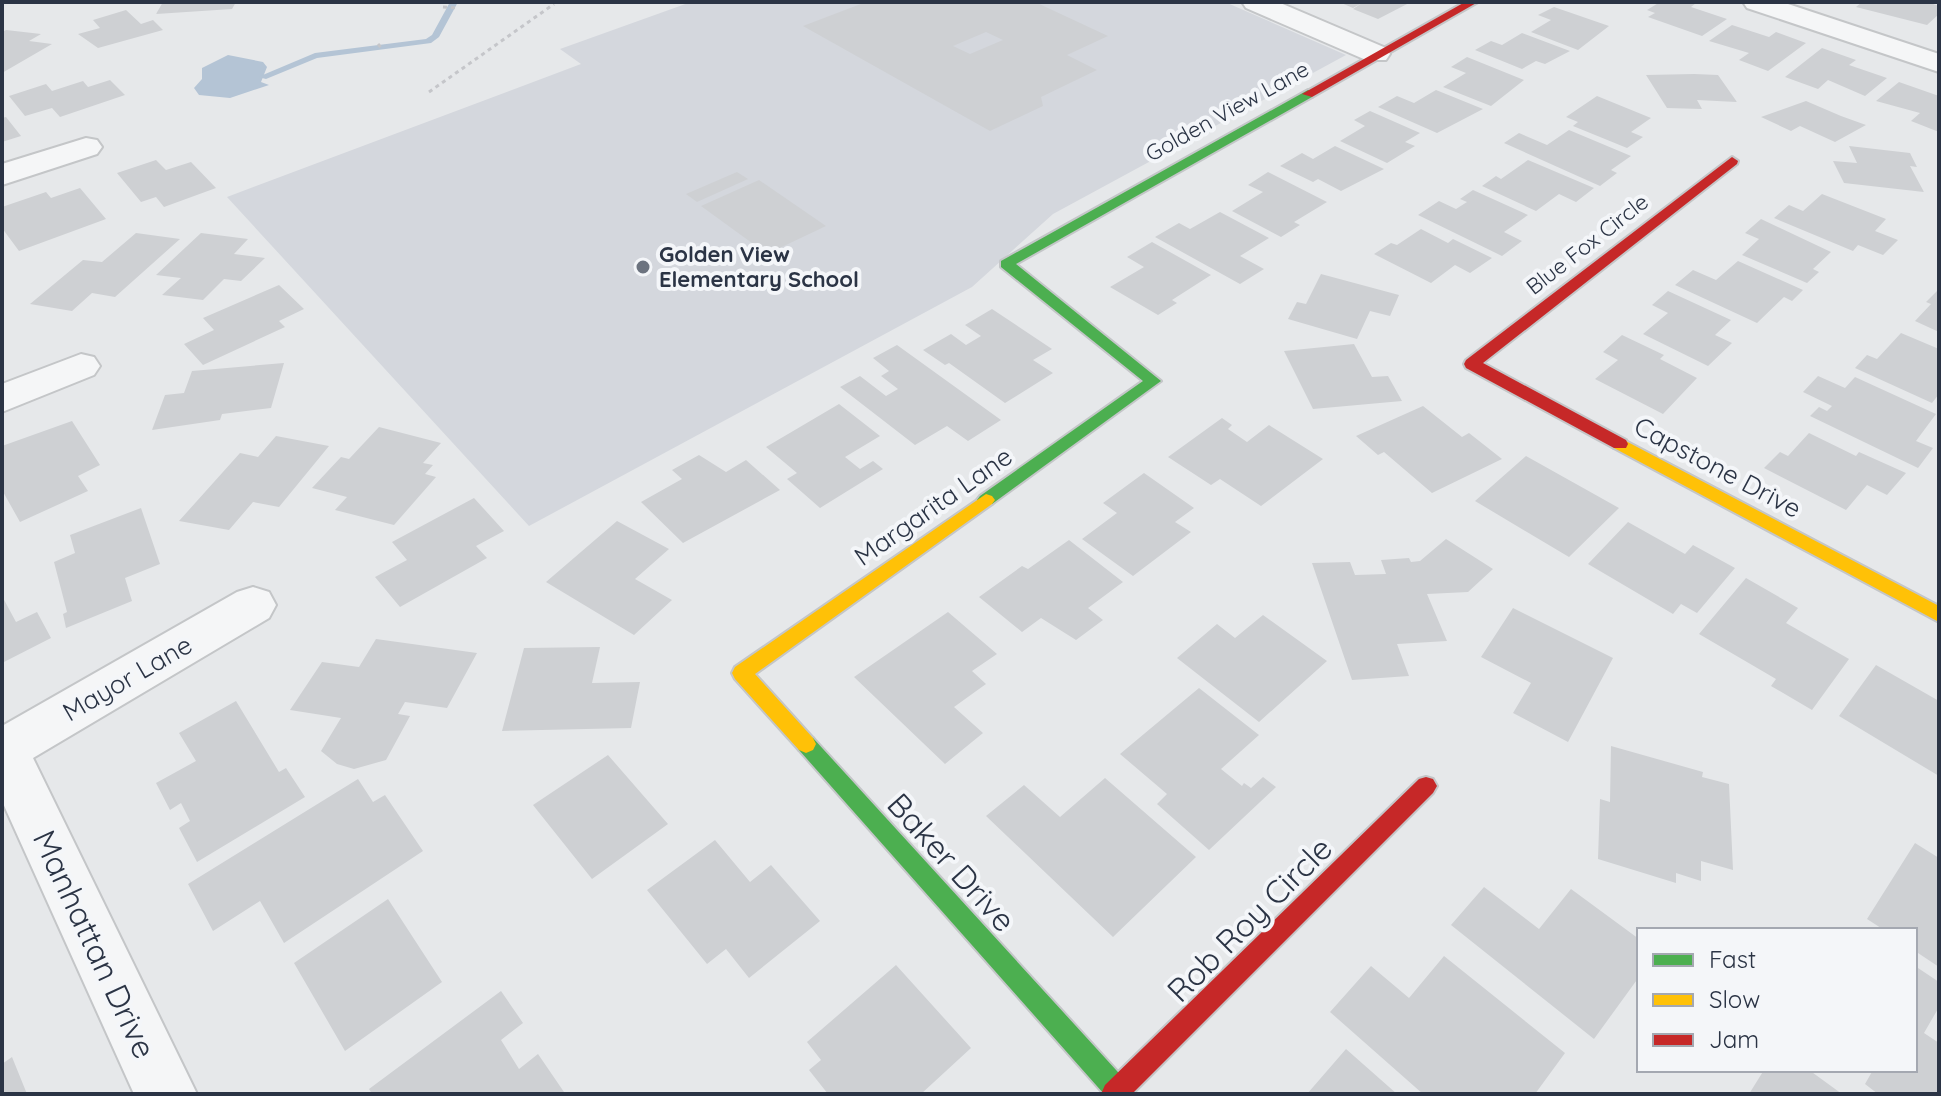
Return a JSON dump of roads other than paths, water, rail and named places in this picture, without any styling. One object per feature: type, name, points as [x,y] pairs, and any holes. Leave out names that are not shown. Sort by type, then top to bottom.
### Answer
[{"type":"street","points":[[1255,2],[1376,54]]},
{"type":"street","name":"Golden View Lane","points":[[1153,381],[1006,264],[1473,2]]},
{"type":"street","points":[[1756,2],[1939,63]]},
{"type":"street","points":[[2,175],[86,147]]},
{"type":"street","name":"Blue Fox Circle","points":[[1472,364],[1732,161]]},
{"type":"street","name":"Capstone Drive","points":[[1472,364],[1939,615]]},
{"type":"street","points":[[2,399],[81,366]]},
{"type":"street","name":"Margarita Lane","points":[[742,673],[1153,381]]},
{"type":"street","name":"Mayor Lane","points":[[3,750],[253,605]]},
{"type":"street","name":"Baker Drive","points":[[742,673],[1116,1092]]},
{"type":"street","name":"Manhattan Drive","points":[[3,750],[166,1094]]},
{"type":"street","name":"Rob Roy Circle","points":[[1116,1092],[1426,786]]},
{"type":"water","points":[[228,55],[263,62],[267,67],[261,82],[269,85],[230,98],[199,95],[194,88],[202,79],[202,68]]},
{"type":"waterway","points":[[263,77],[315,56],[428,41],[435,37],[454,2]]},
{"type":"place","name":"Golden View Elementary School","points":[[643,267]]}]
